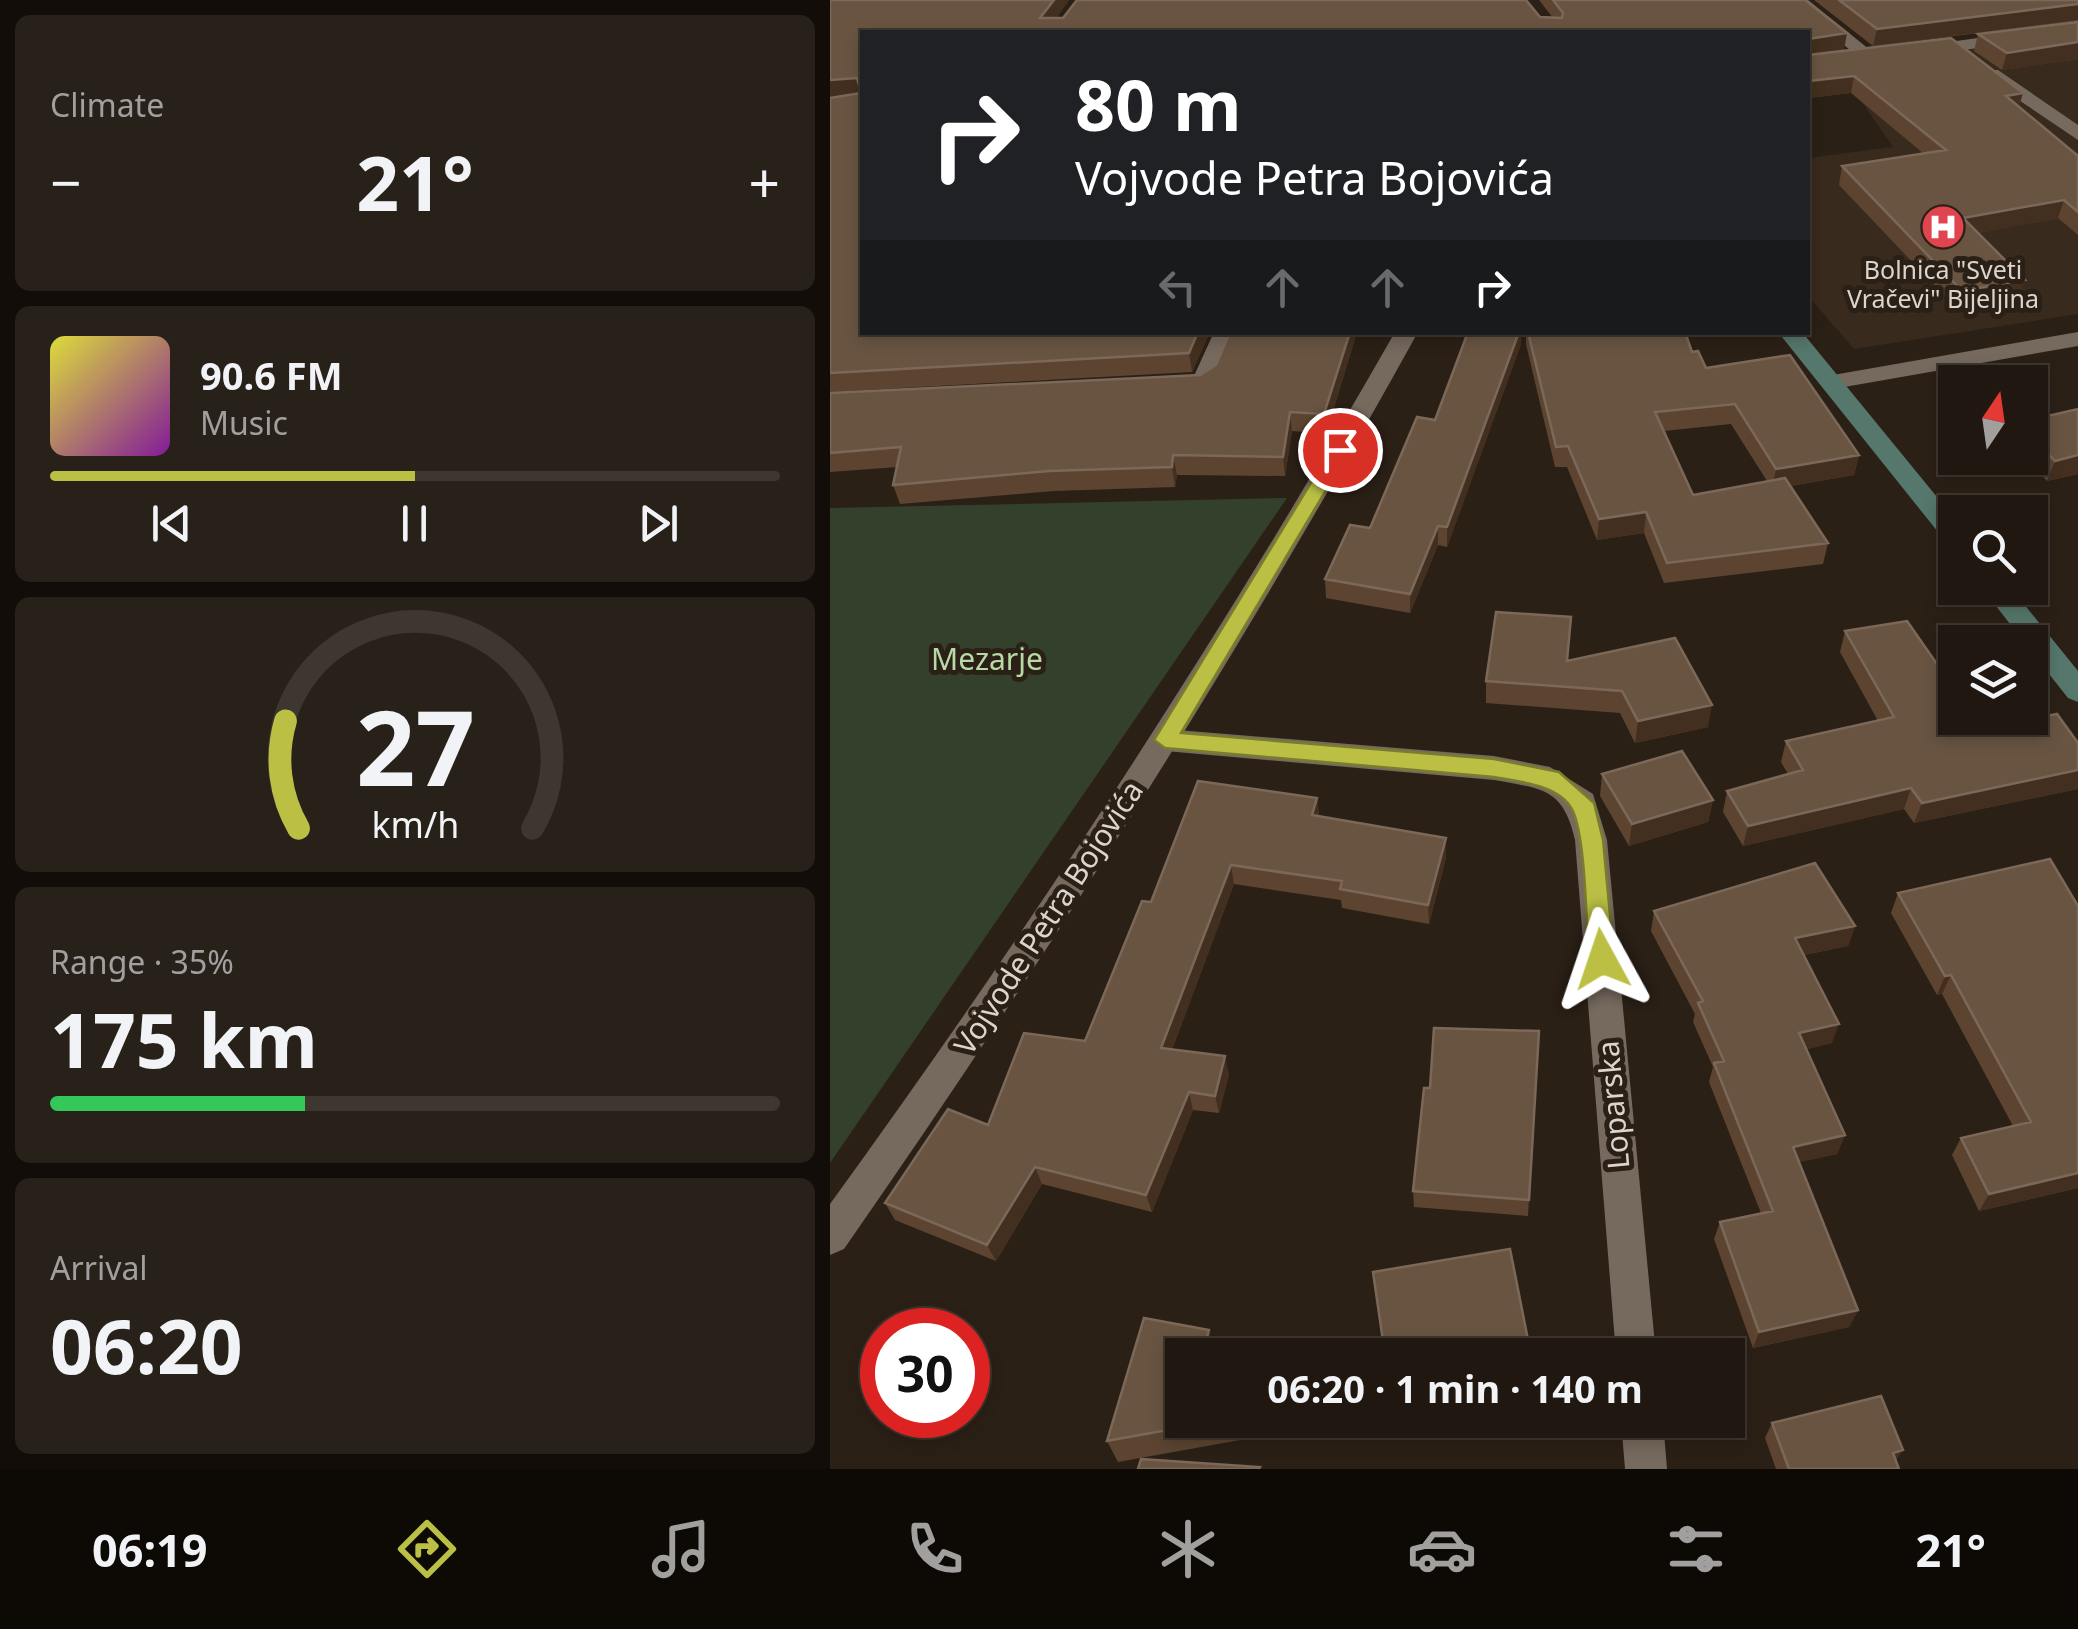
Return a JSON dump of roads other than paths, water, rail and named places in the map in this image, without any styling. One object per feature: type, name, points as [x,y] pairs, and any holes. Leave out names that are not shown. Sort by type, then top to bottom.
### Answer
[{"type":"main road","points":[[1792,335],[1938,515]]},
{"type":"main road","points":[[2010,605],[2078,691]]},
{"type":"street","points":[[1797,0],[1887,55]]},
{"type":"street","points":[[1839,61],[2078,29]]},
{"type":"street","points":[[1952,46],[2078,134]]},
{"type":"street","points":[[1144,386],[1204,383],[1225,335]]},
{"type":"street","name":"Vojvode Petra Bojovića","points":[[830,1236],[961,1055],[1165,740],[1406,335]]},
{"type":"street","points":[[1833,382],[2078,339]]},
{"type":"street","name":"Loparska","points":[[1165,740],[1494,768],[1550,779],[1582,803],[1591,840],[1635,1338]]},
{"type":"street","points":[[1643,1438],[1646,1469]]},
{"type":"place","name":"Bolnica \"Sveti Vračevi\" Bijeljina","points":[[1943,227]]},
{"type":"park label","name":"Mezarje","points":[[987,660]]}]
